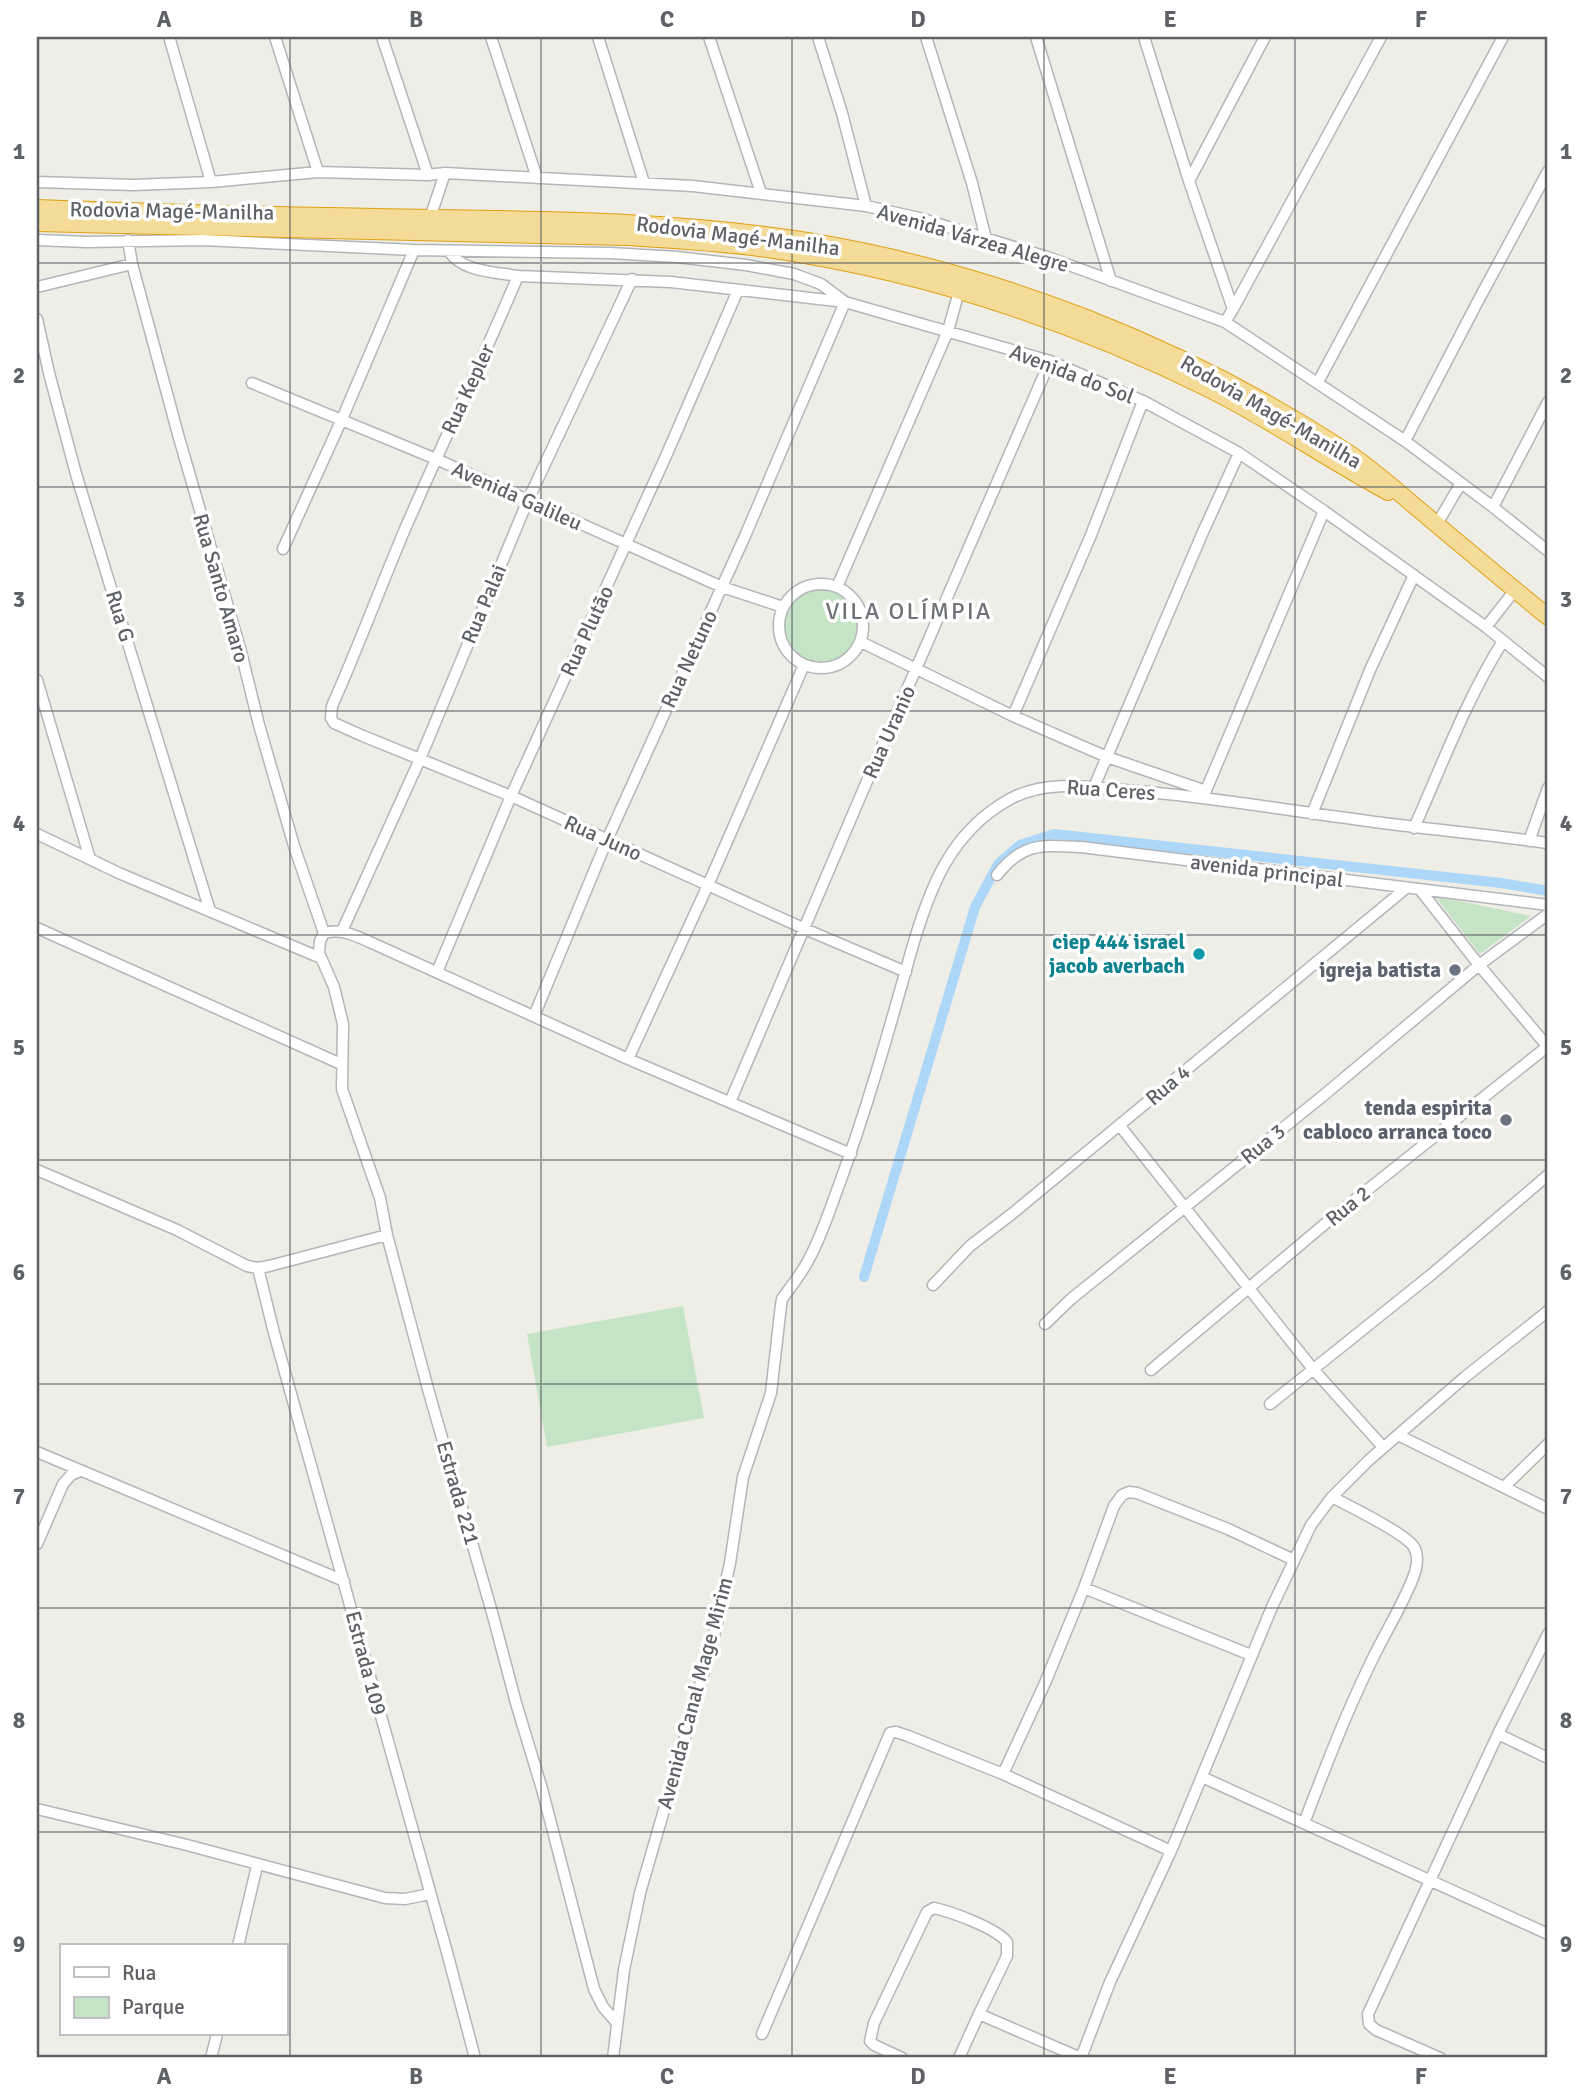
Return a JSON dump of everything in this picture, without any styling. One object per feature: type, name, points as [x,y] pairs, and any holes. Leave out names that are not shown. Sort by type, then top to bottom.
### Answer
[{"type":"highway","name":"Rodovia Magé-Manilha","points":[[37,208],[591,221],[703,228],[810,242],[887,257],[963,277],[1093,321],[1159,349],[1216,376],[1292,418],[1350,454],[1385,480],[1548,617]]},
{"type":"highway","name":"Rodovia Magé-Manilha","points":[[37,223],[566,234],[760,248],[884,272],[959,291],[1034,315],[1153,363],[1240,406],[1418,509]]},
{"type":"street","points":[[275,37],[318,172]]},
{"type":"street","points":[[382,37],[428,175]]},
{"type":"street","points":[[491,37],[537,178]]},
{"type":"street","points":[[598,37],[644,183]]},
{"type":"street","points":[[709,37],[761,193]]},
{"type":"street","points":[[818,37],[842,113],[866,206]]},
{"type":"street","points":[[926,37],[972,183],[986,239]]},
{"type":"street","points":[[1036,37],[1111,281]]},
{"type":"street","points":[[1189,181],[1265,37]]},
{"type":"street","points":[[1226,322],[1381,37]]},
{"type":"street","points":[[1318,382],[1503,37]]},
{"type":"street","points":[[1146,38],[1189,181],[1233,309]]},
{"type":"street","points":[[170,40],[211,182]]},
{"type":"street","points":[[1405,441],[1548,171]]},
{"type":"street","name":"Avenida Várzea Alegre","points":[[37,182],[133,185],[211,182],[318,172],[428,175],[445,173],[644,183],[761,193],[866,206],[919,218],[1047,257],[1226,322],[1405,441],[1493,506],[1548,551]]},
{"type":"street","points":[[429,218],[445,173]]},
{"type":"street","points":[[37,240],[203,240],[414,250],[610,253],[709,260],[778,270],[808,279],[832,291],[845,302]]},
{"type":"street","name":"Rua Santo Amaro","points":[[128,240],[184,458],[240,648],[259,725],[294,846],[324,933]]},
{"type":"street","points":[[283,549],[414,250]]},
{"type":"street","points":[[449,251],[458,262],[466,266],[518,276]]},
{"type":"street","points":[[37,288],[132,264]]},
{"type":"street","name":"Avenida do Sol","points":[[518,276],[632,279],[845,302],[1050,361],[1143,401],[1239,453],[1486,627],[1548,677]]},
{"type":"street","name":"Rua Kepler","points":[[340,688],[436,459],[518,276]]},
{"type":"street","name":"Rua Palai","points":[[342,931],[419,759],[528,500],[632,279]]},
{"type":"street","name":"Rua Plutão","points":[[437,972],[511,796],[626,545],[738,290]]},
{"type":"street","points":[[836,587],[948,331],[959,291]]},
{"type":"street","name":"Rua Netuno","points":[[534,1016],[607,840],[722,587],[845,302]]},
{"type":"street","name":"Rua G","points":[[37,319],[76,474],[210,911]]},
{"type":"street","name":"Rua Uranio","points":[[730,1102],[1050,361]]},
{"type":"street","name":"Avenida Galileu","points":[[252,383],[436,459],[722,587],[783,607]]},
{"type":"street","points":[[1013,716],[1091,535],[1143,401]]},
{"type":"street","points":[[1493,506],[1548,402]]},
{"type":"street","points":[[1094,788],[1239,453]]},
{"type":"street","points":[[1437,524],[1461,483]]},
{"type":"street","points":[[861,642],[1013,716],[1107,757],[1205,794],[1324,511]]},
{"type":"street","points":[[1312,814],[1366,681],[1414,575]]},
{"type":"street","points":[[827,584],[836,587],[851,596],[860,610],[864,626],[861,642],[853,655],[840,664],[813,668],[804,665],[793,659],[782,644],[778,625],[783,607],[797,592],[806,587],[827,584]]},
{"type":"street","points":[[1486,627],[1515,590]]},
{"type":"street","points":[[1414,828],[1449,745],[1480,680],[1503,641]]},
{"type":"street","points":[[628,1059],[804,665]]},
{"type":"street","points":[[37,680],[90,859]]},
{"type":"street","name":"Rua Juno","points":[[340,688],[330,712],[334,723],[511,796],[906,972]]},
{"type":"street","name":"Rua Ceres","points":[[789,1289],[812,1254],[850,1154],[906,972],[943,864],[962,838],[982,819],[1010,799],[1025,792],[1068,785],[1205,794],[1312,814],[1548,843]]},
{"type":"street","points":[[1529,841],[1548,788]]},
{"type":"street","points":[[37,834],[321,958]]},
{"type":"street","name":"avenida principal","points":[[997,875],[1005,864],[1023,851],[1046,845],[1081,847],[1548,905]]},
{"type":"street","name":"Rua 4","points":[[933,1285],[970,1246],[1405,889]]},
{"type":"street","points":[[1421,891],[1548,1047]]},
{"type":"street","name":"Rua 3","points":[[1045,1324],[1071,1299],[1314,1103],[1479,965],[1548,914]]},
{"type":"street","points":[[37,928],[341,1064]]},
{"type":"street","points":[[321,958],[319,948],[324,933],[342,931],[628,1059],[850,1154]]},
{"type":"street","name":"Estrada 221","points":[[321,958],[334,987],[341,1015],[341,1064],[345,1098],[380,1198],[387,1235],[563,1865],[594,1989],[603,2007],[617,2024]]},
{"type":"street","name":"Rua 2","points":[[1151,1370],[1332,1218],[1548,1047]]},
{"type":"street","points":[[1119,1126],[1313,1369],[1382,1447]]},
{"type":"street","points":[[37,1170],[177,1230],[247,1266],[258,1268],[309,1257],[387,1235]]},
{"type":"street","points":[[1270,1404],[1432,1274],[1548,1175]]},
{"type":"street","name":"Estrada 109","points":[[258,1268],[475,2058]]},
{"type":"street","name":"Avenida Canal Mage Mirim","points":[[613,2058],[624,1970],[640,1893],[713,1640],[730,1563],[743,1477],[771,1393],[781,1305],[789,1289]]},
{"type":"street","points":[[979,2014],[1081,2058],[1110,1982],[1171,1851],[1251,1655],[1307,1532],[1344,1482],[1382,1447],[1548,1311]]},
{"type":"street","points":[[1398,1435],[1548,1509]]},
{"type":"street","points":[[1504,1487],[1548,1444]]},
{"type":"street","points":[[37,1452],[344,1581]]},
{"type":"street","points":[[37,1544],[63,1484],[71,1475],[80,1471]]},
{"type":"street","points":[[1003,1774],[1045,1683],[1114,1506],[1122,1494],[1129,1492],[1151,1498],[1228,1529],[1294,1560]]},
{"type":"street","points":[[1304,1823],[1341,1727],[1413,1578],[1417,1561],[1413,1546],[1408,1542],[1386,1526],[1332,1497]]},
{"type":"street","points":[[1084,1588],[1251,1655]]},
{"type":"street","points":[[1440,2058],[1413,2053],[1371,2027],[1368,2014],[1548,1634]]},
{"type":"street","points":[[762,2034],[890,1732],[1003,1774],[1171,1851]]},
{"type":"street","points":[[1499,1734],[1548,1758]]},
{"type":"street","points":[[1202,1777],[1548,1934]]},
{"type":"street","points":[[37,1809],[187,1845],[257,1866],[385,1898],[405,1899],[430,1894]]},
{"type":"street","points":[[238,1944],[257,1866]]},
{"type":"street","points":[[902,2058],[874,2045],[870,2041],[870,2035],[877,2015],[929,1910],[937,1909],[973,1922],[1003,1937],[1007,1942],[1008,1950],[1004,1963],[959,2058]]},
{"type":"street","points":[[211,2058],[216,2036]]},
{"type":"green space","points":[[828,590],[847,600],[855,612],[855,640],[847,652],[835,660],[814,662],[795,652],[787,640],[785,619],[795,600],[807,592]]},
{"type":"green space","points":[[1435,896],[1531,916],[1480,954]]},
{"type":"green space","points":[[683,1306],[704,1418],[547,1447],[527,1334]]},
{"type":"waterway","points":[[864,1277],[975,907],[998,864],[1020,845],[1054,834],[1501,883],[1548,891]]},
{"type":"place","name":"ciep 444 israel jacob averbach","points":[[1199,954]]},
{"type":"place","name":"igreja batista","points":[[1455,970]]},
{"type":"place","name":"tenda espirita cabloco arranca toco","points":[[1506,1120]]},
{"type":"district","name":"VILA OLÍMPIA","points":[[909,611]]}]
